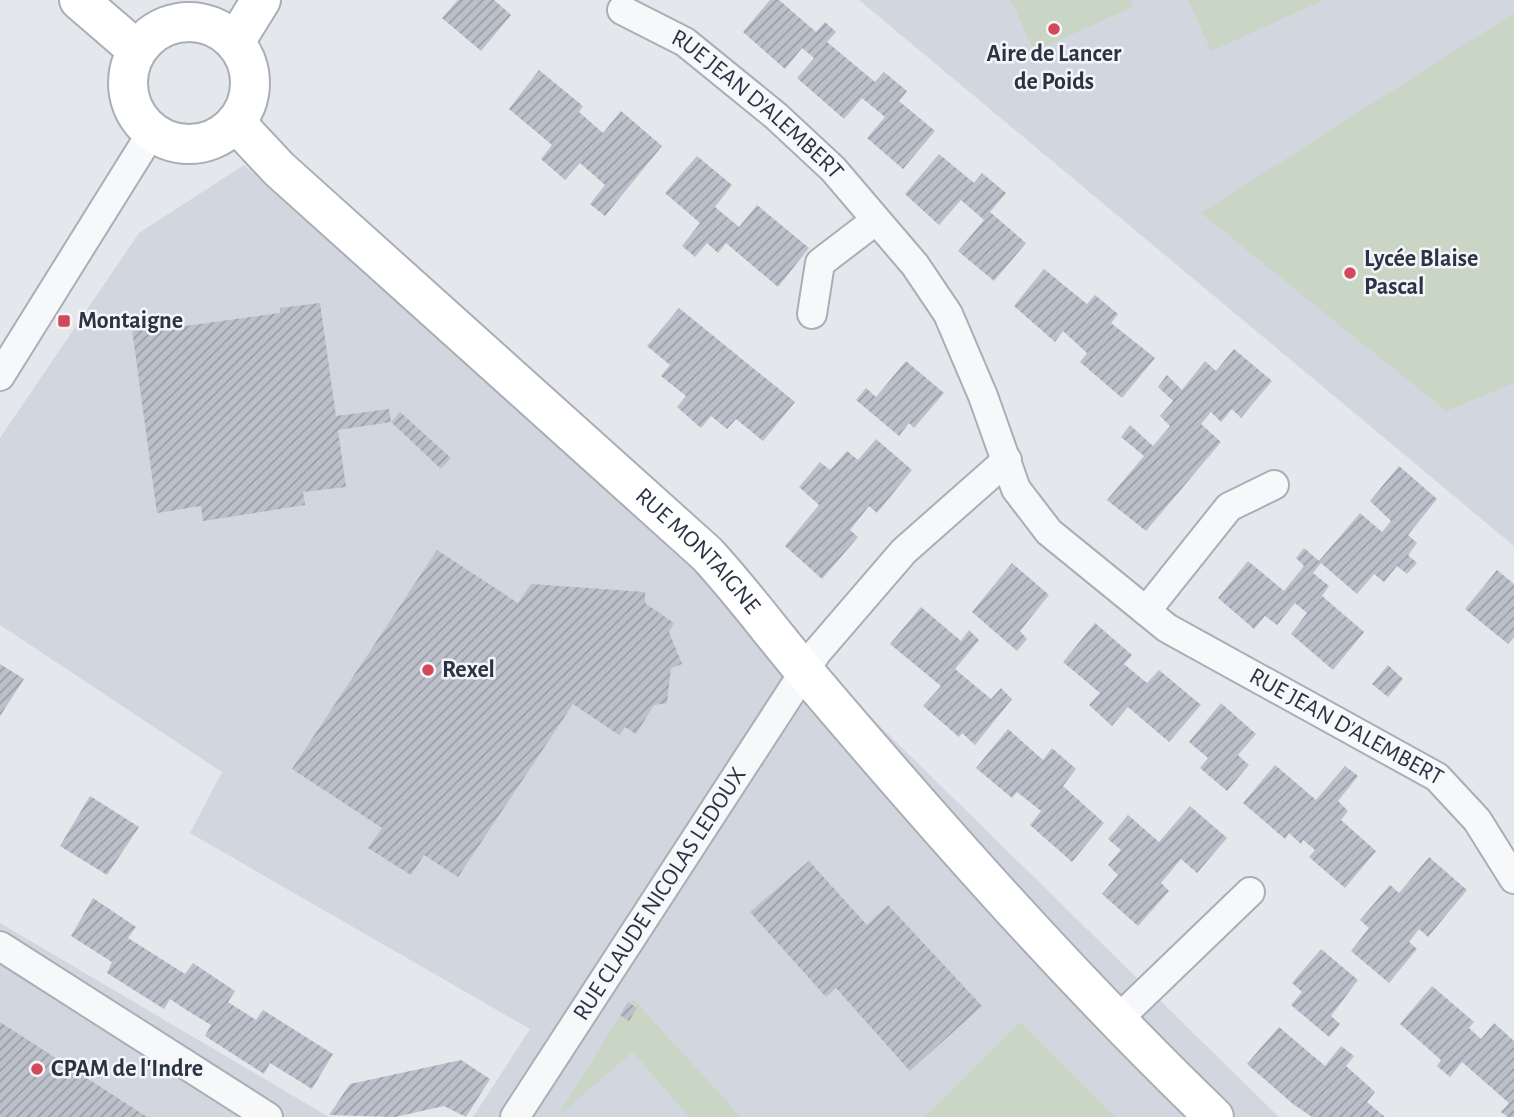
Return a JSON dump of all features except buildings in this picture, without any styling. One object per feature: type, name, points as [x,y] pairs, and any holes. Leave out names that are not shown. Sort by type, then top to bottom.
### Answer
[{"type":"street","points":[[79,0],[137,50]]},
{"type":"street","points":[[235,43],[261,0]]},
{"type":"street","name":"RUE JEAN D'ALEMBERT","points":[[622,10],[685,41],[776,116],[833,169],[915,265],[948,314],[1007,460],[1016,489],[1049,532],[1167,628],[1437,777],[1478,820],[1514,879]]},
{"type":"street","points":[[196,22],[217,29],[235,43],[246,61],[250,82],[247,103],[236,122],[222,135],[205,142],[186,144],[168,141],[152,132],[136,115],[128,94],[128,71],[137,50],[152,33],[173,24],[196,22]]},
{"type":"street","name":"RUE MONTAIGNE","points":[[236,122],[279,169],[707,554],[754,606],[804,671],[1115,1022],[1214,1117]]},
{"type":"street","points":[[0,376],[152,132]]},
{"type":"street","points":[[811,314],[820,263],[875,221]]},
{"type":"street","points":[[804,671],[904,551],[1007,460]]},
{"type":"street","points":[[1146,611],[1229,508],[1274,485]]},
{"type":"street","name":"RUE CLAUDE NICOLAS LEDOUX","points":[[515,1117],[804,671]]},
{"type":"street","points":[[1115,1022],[1135,999],[1250,892]]},
{"type":"street","points":[[0,946],[268,1117]]},
{"type":"shaded area","name":"Lycée Blaise Pascal","points":[[859,0],[1514,0],[1514,546]]},
{"type":"shaded area","points":[[244,165],[846,693],[1279,1117],[473,1117],[530,1029],[190,833],[222,772],[0,625],[0,438],[139,233]]},
{"type":"shaded area","points":[[0,923],[329,1117],[0,1117]]},
{"type":"green space","name":"Aire de Lancer de Poids","points":[[1011,0],[1130,0],[1133,7],[1034,51]]},
{"type":"green space","points":[[1188,0],[1324,0],[1211,51]]},
{"type":"green space","points":[[1514,13],[1514,383],[1446,411],[1201,213]]},
{"type":"green space","points":[[634,1000],[741,1117],[689,1117],[633,1052],[558,1116],[620,1015],[629,1021],[628,1002]]},
{"type":"green space","points":[[1020,1022],[1116,1117],[924,1117]]},
{"type":"place","name":"Aire de Lancer de Poids","points":[[1054,29]]},
{"type":"place","name":"Lycée Blaise Pascal","points":[[1350,273]]},
{"type":"place","name":"Montaigne","points":[[64,321]]},
{"type":"place","name":"Rexel","points":[[428,670]]},
{"type":"place","name":"CPAM de l'Indre","points":[[37,1069]]}]
